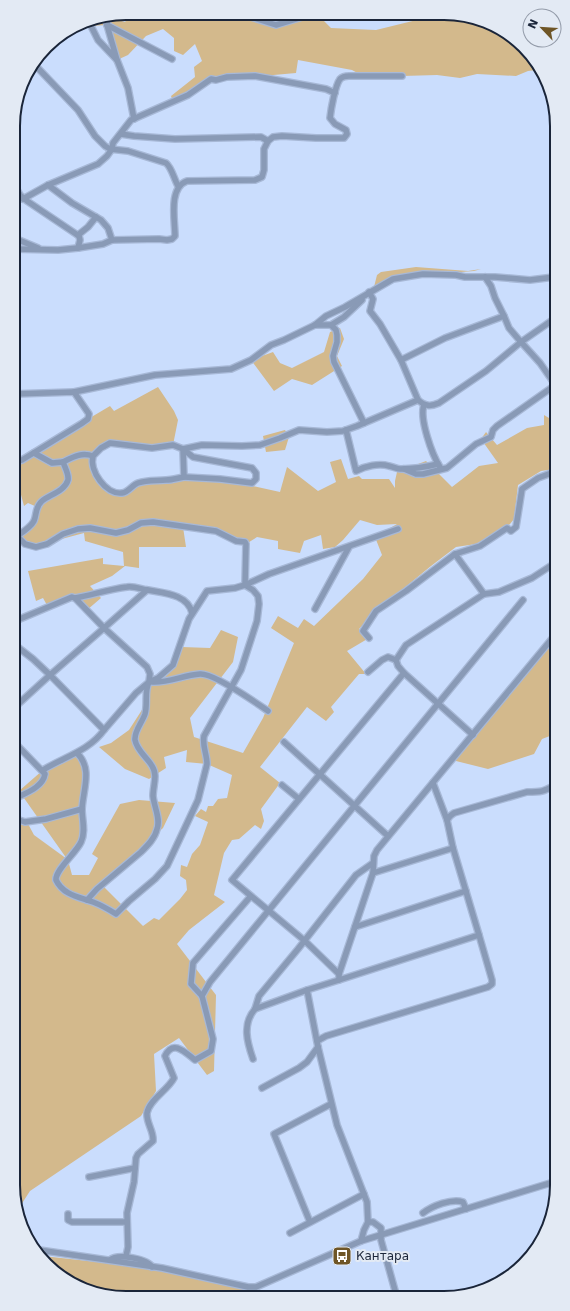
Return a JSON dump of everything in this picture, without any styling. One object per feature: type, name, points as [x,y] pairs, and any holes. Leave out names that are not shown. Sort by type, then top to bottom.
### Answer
[{"type":"street","points":[[260,20],[276,25],[292,20]]},
{"type":"street","points":[[107,22],[117,60],[126,83],[134,119]]},
{"type":"street","points":[[107,25],[172,59]]},
{"type":"street","points":[[91,26],[98,40],[117,60]]},
{"type":"street","points":[[38,68],[78,110],[95,136],[105,146],[112,149],[128,151],[166,164],[169,166],[173,178],[178,186]]},
{"type":"street","points":[[23,199],[48,185],[98,164],[112,149],[113,143],[131,120],[188,96],[211,79],[216,80],[227,77],[255,76],[326,89],[335,93]]},
{"type":"street","points":[[20,249],[58,250],[103,244],[112,240],[172,239],[175,236],[173,222],[175,192],[178,186],[187,181],[255,180],[262,178],[264,170],[264,152],[268,141],[273,137],[342,138],[346,136],[347,132],[344,128],[335,124],[331,120],[335,93],[339,81],[345,76],[402,76]]},
{"type":"street","points":[[121,134],[175,139],[261,137],[268,141]]},
{"type":"street","points":[[48,185],[72,203],[101,220],[106,226],[112,240]]},
{"type":"street","points":[[20,194],[23,199],[78,235],[80,240],[78,248]]},
{"type":"street","points":[[78,235],[83,232],[96,217]]},
{"type":"street","points":[[20,241],[40,249]]},
{"type":"street","points":[[20,394],[74,392],[155,375],[232,369],[251,360],[271,344],[284,340],[315,325],[326,316],[345,308],[393,279],[406,276],[432,274],[530,280],[550,278]]},
{"type":"street","points":[[485,277],[491,286],[494,298],[509,328],[540,363],[550,377]]},
{"type":"street","points":[[315,325],[331,325],[339,321],[354,308],[366,294]]},
{"type":"street","points":[[366,294],[373,299],[370,311],[380,324],[401,360],[418,400],[424,405],[430,406],[439,403],[486,372],[521,342],[550,322]]},
{"type":"street","points":[[401,360],[445,338],[504,316]]},
{"type":"street","points":[[331,325],[336,330],[337,335],[337,342],[333,356],[334,362],[364,423]]},
{"type":"street","points":[[346,430],[356,471],[363,467],[384,465],[404,469],[416,474],[423,474],[447,468],[476,444],[490,438],[496,426],[550,389]]},
{"type":"street","points":[[20,460],[34,453],[88,419],[89,414],[87,410],[74,392]]},
{"type":"street","points":[[183,449],[202,445],[235,447],[260,445],[299,430],[330,432],[346,430],[418,400]]},
{"type":"street","points":[[424,405],[422,412],[431,448],[438,464],[442,468],[447,468]]},
{"type":"street","points":[[110,443],[152,448],[173,445],[183,449],[193,456],[248,466],[255,470],[257,477],[252,483],[184,477],[138,483],[126,492],[118,493],[108,489],[102,483],[95,470],[92,459],[101,448],[110,443]]},
{"type":"street","points":[[183,449],[184,477]]},
{"type":"street","points":[[34,453],[52,463],[63,462],[79,455],[88,454],[93,456]]},
{"type":"street","points":[[20,533],[34,521],[37,507],[40,502],[66,484],[68,477],[63,462]]},
{"type":"street","points":[[404,469],[421,468],[438,464]]},
{"type":"street","points":[[369,638],[363,630],[376,610],[406,591],[455,554],[480,546],[507,528],[511,531],[516,527],[522,489],[538,478],[550,474]]},
{"type":"street","points":[[20,540],[25,544],[36,547],[47,544],[63,534],[78,529],[90,528],[116,533],[128,530],[146,522],[216,531],[236,541],[246,544],[245,585]]},
{"type":"street","points":[[43,770],[56,762],[77,753],[94,741],[136,693],[149,682],[158,678],[173,665],[192,613],[207,591],[235,588],[245,585],[269,574],[398,529]]},
{"type":"street","points":[[315,609],[349,547]]},
{"type":"street","points":[[455,554],[484,594]]},
{"type":"street","points":[[396,660],[406,645],[484,594],[499,592],[532,578],[550,566]]},
{"type":"street","points":[[77,753],[83,760],[86,774],[82,809],[84,829],[81,843],[55,877],[57,883],[64,891],[103,906],[116,914],[155,879],[166,866],[188,823],[201,793],[207,764],[204,736],[241,670],[253,636],[259,609],[258,596],[253,590],[245,585]]},
{"type":"street","points":[[20,619],[65,599],[126,587],[137,587],[176,596],[192,608],[192,613]]},
{"type":"street","points":[[20,702],[147,590]]},
{"type":"street","points":[[75,598],[104,628],[147,667],[150,674],[146,691],[145,714],[143,721],[135,734],[135,741],[141,753],[152,766],[154,771],[153,795],[158,821],[158,829],[142,852],[97,889],[87,900]]},
{"type":"street","points":[[202,996],[223,966],[523,600]]},
{"type":"street","points":[[339,977],[373,873],[373,862],[377,850],[550,641]]},
{"type":"street","points":[[20,649],[50,675],[104,730]]},
{"type":"street","points":[[368,672],[388,657],[396,660]]},
{"type":"street","points":[[396,660],[398,666],[404,673],[439,703],[472,735]]},
{"type":"street","points":[[339,977],[305,941],[232,880],[404,673]]},
{"type":"street","points":[[149,682],[168,682],[192,675],[205,674],[232,687],[268,710]]},
{"type":"street","points":[[284,742],[388,836]]},
{"type":"street","points":[[20,748],[46,774],[45,778],[40,784],[20,796]]},
{"type":"street","points":[[317,1040],[488,987],[492,984],[453,848],[447,820],[433,782]]},
{"type":"street","points":[[282,785],[299,799]]},
{"type":"street","points":[[447,820],[454,813],[527,792],[536,793],[550,788]]},
{"type":"street","points":[[20,820],[26,822],[46,819],[82,809]]},
{"type":"street","points":[[373,873],[453,848]]},
{"type":"street","points":[[253,1059],[248,1046],[246,1034],[247,1026],[259,996],[305,941],[356,875],[373,862]]},
{"type":"street","points":[[355,927],[466,891]]},
{"type":"street","points":[[126,1256],[128,1247],[127,1213],[134,1182],[136,1158],[138,1154],[153,1141],[154,1137],[147,1119],[148,1110],[174,1078],[165,1056],[167,1051],[178,1047],[195,1060],[211,1051],[213,1039],[202,996],[192,984],[193,963],[250,896]]},
{"type":"street","points":[[255,1009],[339,977],[479,935]]},
{"type":"street","points":[[307,990],[331,1104],[337,1125],[364,1194],[368,1210],[368,1222],[361,1241]]},
{"type":"street","points":[[262,1088],[299,1068],[307,1062],[318,1047]]},
{"type":"street","points":[[310,1222],[274,1134],[331,1104]]},
{"type":"street","points":[[89,1177],[135,1168]]},
{"type":"street","points":[[42,1251],[152,1267],[256,1287],[361,1241],[550,1183]]},
{"type":"street","points":[[290,1232],[364,1194]]},
{"type":"street","points":[[423,1213],[430,1207],[440,1203],[458,1201],[463,1202],[466,1209]]},
{"type":"street","points":[[68,1214],[68,1220],[72,1222],[127,1222]]},
{"type":"street","points":[[368,1222],[373,1222],[381,1228],[380,1236],[395,1291]]},
{"type":"street","points":[[110,1261],[114,1258],[126,1256],[148,1262],[152,1267]]},
{"type":"shaded area","points":[[118,20],[125,22],[126,20],[256,20],[272,25],[291,20],[323,20],[331,28],[376,30],[417,20],[451,20],[465,22],[485,28],[497,34],[519,51],[534,70],[516,76],[477,74],[460,78],[437,75],[363,76],[352,70],[298,60],[296,73],[216,80],[172,99],[171,96],[195,77],[194,67],[202,61],[195,44],[183,55],[174,51],[174,38],[163,29],[146,36],[128,55],[117,60],[107,25],[92,26]]},
{"type":"shaded area","points":[[416,267],[468,271],[481,269],[474,271],[405,276],[373,291],[377,275],[381,272]]},
{"type":"shaded area","points":[[340,328],[344,339],[337,356],[342,366],[312,385],[292,379],[274,391],[251,360],[273,352],[280,363],[292,368],[324,352],[330,332]]},
{"type":"shaded area","points":[[158,387],[174,411],[178,420],[173,445],[152,448],[114,443],[93,456],[100,481],[118,493],[132,486],[168,480],[220,479],[280,492],[287,467],[318,491],[336,482],[330,462],[341,459],[348,479],[359,476],[362,479],[389,479],[395,488],[397,472],[426,461],[452,487],[479,466],[498,463],[481,439],[486,432],[497,445],[527,428],[544,425],[544,415],[550,419],[550,470],[541,471],[518,485],[514,519],[510,524],[476,544],[456,547],[376,611],[359,629],[369,638],[347,651],[366,674],[359,674],[331,707],[334,712],[326,721],[307,707],[260,767],[280,783],[261,809],[264,821],[261,829],[255,825],[239,839],[232,840],[224,853],[214,895],[225,902],[189,930],[177,944],[216,995],[214,1071],[207,1075],[179,1038],[154,1054],[156,1091],[141,1116],[30,1191],[22,1203],[20,1185],[20,819],[27,822],[34,835],[67,859],[20,792],[20,790],[43,770],[77,753],[83,761],[83,838],[68,860],[72,875],[89,875],[98,858],[92,854],[120,804],[139,800],[175,803],[163,828],[102,885],[143,926],[154,918],[159,920],[187,890],[186,880],[180,876],[181,865],[187,867],[192,854],[200,845],[208,822],[195,816],[201,809],[206,812],[208,806],[213,806],[218,799],[227,798],[232,775],[207,764],[186,762],[187,750],[164,757],[166,768],[149,779],[125,769],[99,747],[111,743],[129,730],[149,699],[149,682],[161,681],[165,677],[179,657],[182,647],[210,648],[221,630],[238,637],[233,662],[190,718],[194,737],[243,753],[263,718],[294,643],[271,628],[278,616],[298,628],[304,619],[314,626],[363,579],[382,555],[375,537],[397,524],[377,525],[360,520],[335,547],[323,549],[321,535],[304,541],[300,553],[278,549],[278,541],[257,537],[246,544],[224,534],[183,527],[186,547],[139,547],[139,568],[125,566],[112,576],[90,586],[101,598],[87,610],[75,598],[48,607],[43,598],[36,601],[28,571],[103,558],[103,564],[124,566],[123,552],[85,541],[84,533],[32,547],[20,538],[20,534],[31,525],[37,507],[28,503],[24,506],[20,491],[20,459],[110,406],[114,411]]},
{"type":"shaded area","points":[[285,430],[289,437],[285,450],[266,452],[263,436]]},
{"type":"shaded area","points":[[550,648],[550,736],[542,739],[534,754],[488,769],[452,760],[544,650]]},
{"type":"shaded area","points":[[48,1257],[151,1268],[253,1291],[119,1291],[105,1289],[79,1280],[56,1265]]},
{"type":"place","name":"Кантара","points":[[342,1256]]}]
